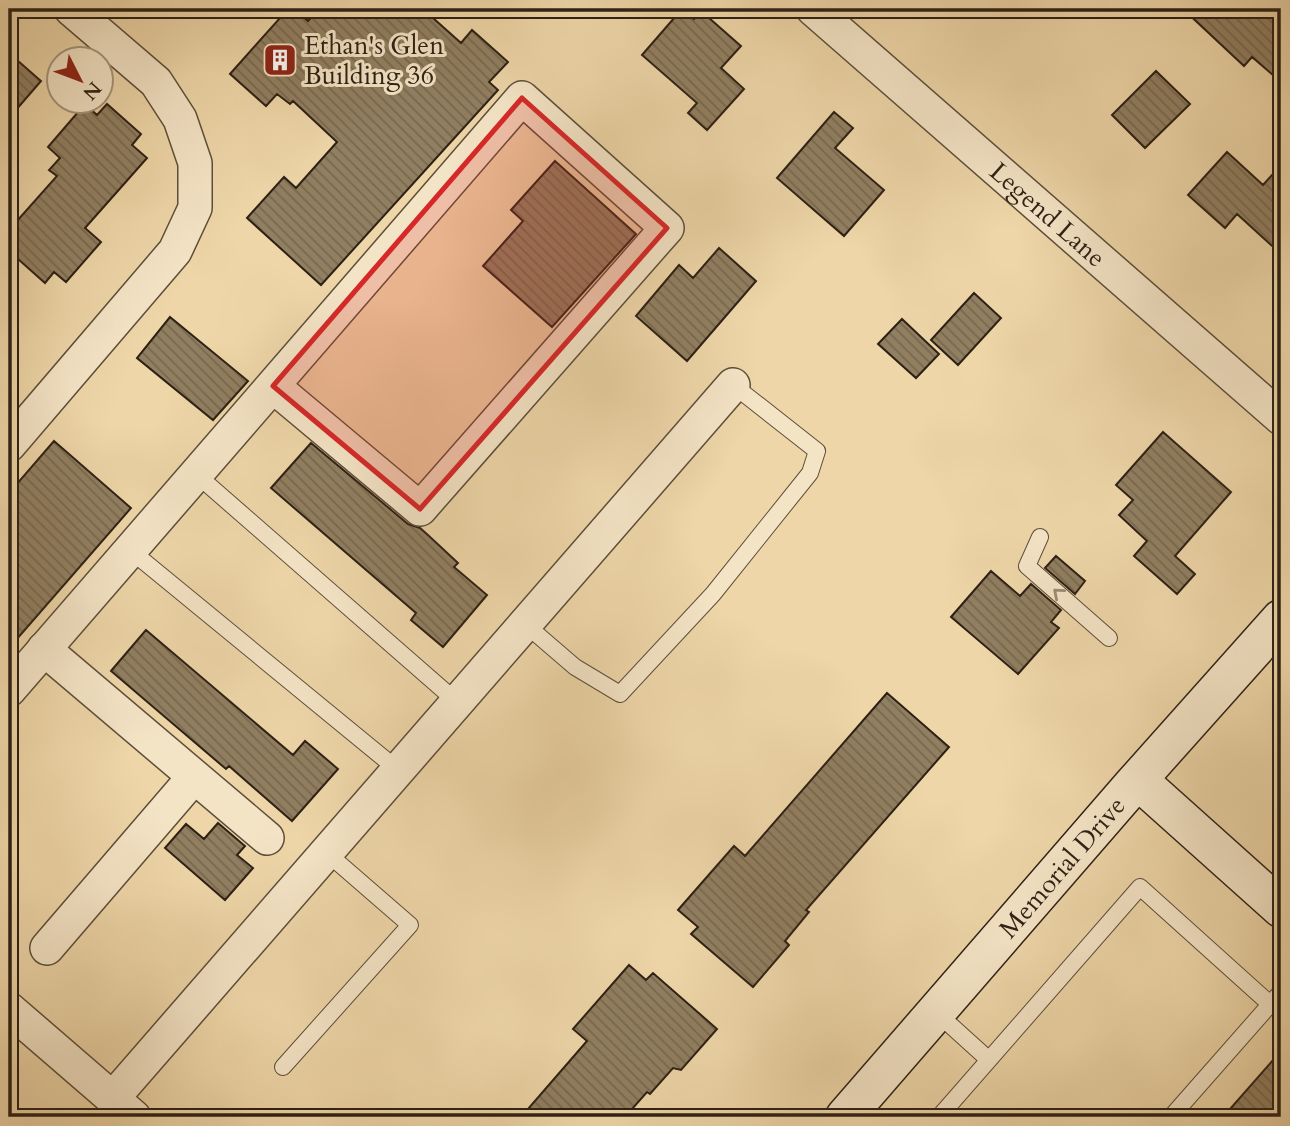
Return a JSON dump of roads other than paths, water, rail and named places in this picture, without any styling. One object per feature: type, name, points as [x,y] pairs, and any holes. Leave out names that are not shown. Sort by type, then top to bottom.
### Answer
[{"type":"main road","name":"Memorial Drive","points":[[845,1117],[1281,619]]},
{"type":"main road","points":[[1138,780],[1281,908]]},
{"type":"street","points":[[9,445],[175,251],[195,208],[195,163],[180,119],[156,82],[71,9]]},
{"type":"street","name":"Legend Lane","points":[[813,9],[1281,418]]},
{"type":"street","points":[[9,690],[522,98],[667,228],[420,509],[273,386]]},
{"type":"street","points":[[9,1009],[123,1108],[327,853],[733,385]]},
{"type":"street","points":[[44,649],[267,838]]},
{"type":"street","points":[[47,948],[194,776]]},
{"type":"lane","points":[[525,624],[575,667],[620,694],[713,594],[810,473],[817,451],[733,385]]},
{"type":"lane","points":[[196,474],[457,702]]},
{"type":"lane","points":[[1040,537],[1027,566],[1109,638]]},
{"type":"lane","points":[[130,550],[398,771]]},
{"type":"lane","points":[[283,1067],[410,925],[327,853]]},
{"type":"lane","points":[[939,1117],[1140,887],[1276,998],[1171,1117]]},
{"type":"lane","points":[[936,1012],[989,1060]]},
{"type":"place","name":"Ethan's Glen Building 36","points":[[280,60]]}]
